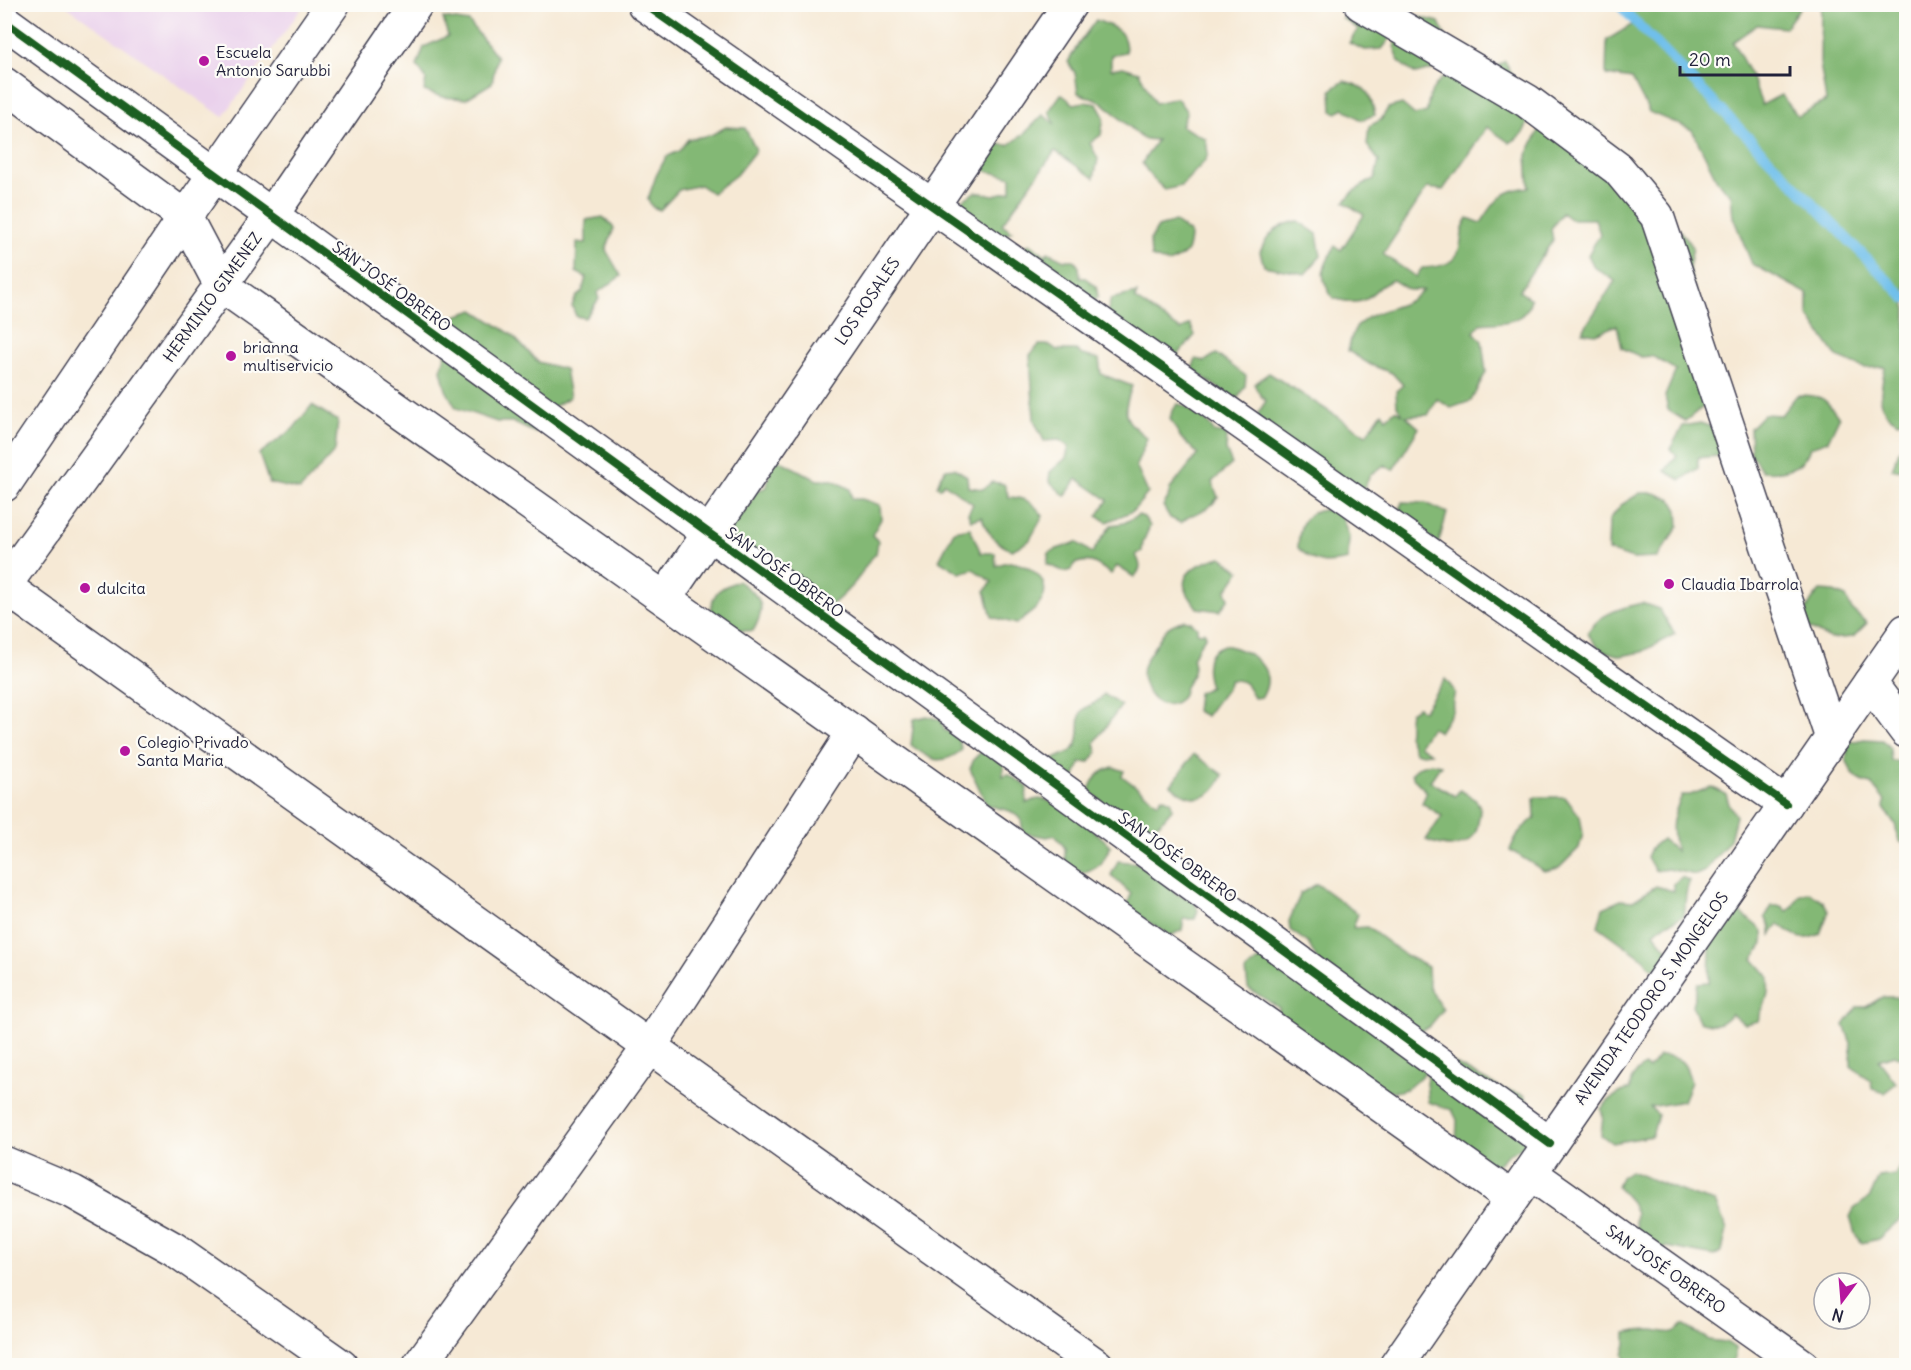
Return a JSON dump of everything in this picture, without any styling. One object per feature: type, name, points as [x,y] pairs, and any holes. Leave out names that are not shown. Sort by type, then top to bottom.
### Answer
[{"type":"street","points":[[4,484],[214,174],[333,4]]},
{"type":"street","name":"HERMINIO GIMENEZ","points":[[5,586],[271,216],[416,4]]},
{"type":"street","points":[[644,4],[1786,804]]},
{"type":"street","name":"LOS ROSALES","points":[[665,598],[1070,4]]},
{"type":"street","points":[[1360,4],[1527,101],[1618,169],[1657,216],[1832,738]]},
{"type":"street","name":"SAN JOSÉ OBRERO","points":[[4,21],[1550,1144]]},
{"type":"street","name":"SAN JOSÉ OBRERO","points":[[4,84],[185,217],[221,285],[854,732],[1521,1185],[1803,1365]]},
{"type":"street","points":[[5,586],[1097,1365]]},
{"type":"street","name":"AVENIDA TEODORO S. MONGELOS","points":[[1396,1365],[1906,631]]},
{"type":"street","points":[[1870,683],[1906,731]]},
{"type":"street","points":[[419,1365],[650,1046],[854,732]]},
{"type":"street","points":[[4,1163],[73,1192],[174,1249],[341,1365]]},
{"type":"shaded area","name":"Escuela Antonio Sarubbi","points":[[65,5],[304,5],[223,117]]},
{"type":"green space","points":[[1395,4],[1393,35],[1382,49],[1365,50],[1349,43],[1358,29],[1342,18],[1354,5]]},
{"type":"green space","points":[[1626,5],[1802,5],[1785,28],[1757,25],[1733,42],[1751,76],[1762,105],[1781,95],[1798,116],[1826,101],[1820,63],[1821,5],[1906,5],[1906,185],[1902,191],[1906,193],[1906,418],[1899,422],[1889,416],[1884,409],[1881,391],[1885,367],[1864,368],[1837,357],[1808,315],[1808,294],[1752,264],[1733,217],[1731,195],[1718,182],[1692,130],[1649,112],[1632,79],[1606,75],[1607,40],[1635,23]]},
{"type":"green space","points":[[1419,17],[1439,22],[1445,35],[1439,68],[1416,74],[1397,58],[1395,41],[1396,33]]},
{"type":"green space","points":[[443,18],[469,22],[497,57],[492,83],[466,99],[442,97],[424,91],[426,79],[417,66],[424,47],[448,36]]},
{"type":"green space","points":[[1096,20],[1118,30],[1124,38],[1126,52],[1111,55],[1111,69],[1123,67],[1139,72],[1155,103],[1177,98],[1187,112],[1181,126],[1206,139],[1208,154],[1204,162],[1181,186],[1165,190],[1151,177],[1142,163],[1157,140],[1143,139],[1103,103],[1078,93],[1075,73],[1068,62]]},
{"type":"green space","points":[[1505,61],[1519,87],[1526,108],[1526,127],[1522,134],[1510,143],[1487,127],[1443,190],[1427,188],[1383,254],[1416,277],[1422,268],[1436,267],[1453,260],[1459,249],[1463,227],[1468,218],[1481,223],[1490,209],[1505,194],[1529,187],[1527,155],[1540,129],[1567,121],[1595,126],[1604,151],[1634,169],[1642,169],[1667,227],[1680,231],[1693,247],[1689,268],[1721,393],[1685,421],[1668,410],[1665,396],[1676,370],[1652,356],[1641,357],[1622,348],[1617,325],[1595,334],[1582,332],[1615,281],[1594,267],[1588,255],[1600,234],[1595,219],[1570,219],[1562,213],[1551,229],[1553,240],[1519,291],[1531,299],[1524,314],[1504,322],[1480,324],[1474,332],[1482,341],[1486,372],[1471,401],[1451,408],[1437,399],[1428,415],[1406,416],[1419,428],[1393,470],[1385,465],[1371,474],[1361,494],[1258,422],[1258,413],[1266,401],[1254,384],[1269,373],[1366,435],[1382,412],[1386,418],[1395,410],[1403,414],[1397,406],[1396,391],[1403,385],[1392,373],[1371,365],[1348,351],[1355,329],[1363,321],[1406,302],[1423,290],[1409,290],[1393,280],[1362,301],[1333,298],[1323,277],[1325,266],[1335,246],[1341,250],[1364,215],[1344,202],[1354,191],[1375,178],[1379,161],[1367,145],[1369,126],[1381,120],[1388,108],[1402,104],[1415,115],[1427,112],[1432,91],[1446,75],[1460,70],[1484,73]]},
{"type":"green space","points":[[1344,81],[1358,85],[1366,91],[1375,115],[1361,120],[1343,108],[1337,113],[1332,111],[1331,90]]},
{"type":"green space","points":[[1061,94],[1074,104],[1085,102],[1097,104],[1104,117],[1101,135],[1090,143],[1098,159],[1094,178],[1055,151],[1002,224],[1012,231],[994,240],[961,215],[960,202],[975,192],[994,195],[1011,191],[1011,177],[977,167],[990,144],[1009,145],[1043,115],[1055,124],[1049,111]]},
{"type":"green space","points":[[726,127],[745,128],[756,150],[736,175],[712,193],[700,185],[679,190],[660,210],[652,207],[648,199],[666,157],[679,151],[688,139],[711,135]]},
{"type":"green space","points":[[603,217],[614,228],[606,250],[621,276],[597,293],[599,299],[585,318],[576,316],[572,306],[576,297],[582,292],[586,277],[576,272],[577,242],[586,243],[586,220]]},
{"type":"green space","points":[[1298,221],[1317,234],[1321,256],[1305,274],[1264,266],[1260,252],[1266,240],[1279,228]]},
{"type":"green space","points":[[1175,222],[1190,233],[1186,252],[1168,263],[1151,257],[1150,240],[1158,227]]},
{"type":"green space","points":[[1030,244],[1046,255],[1048,252],[1064,260],[1074,260],[1079,267],[1080,278],[1085,278],[1096,286],[1098,296],[1091,306],[1021,255],[1022,247]]},
{"type":"green space","points":[[1137,293],[1135,299],[1181,330],[1190,324],[1195,335],[1177,356],[1157,355],[1106,316],[1111,299]]},
{"type":"green space","points":[[474,310],[511,334],[538,362],[565,369],[570,397],[555,406],[536,433],[512,422],[497,422],[456,408],[446,390],[441,370],[446,352],[441,324],[455,316]]},
{"type":"green space","points":[[1039,345],[1050,345],[1057,350],[1076,350],[1082,355],[1099,359],[1101,374],[1132,386],[1126,415],[1133,426],[1147,438],[1136,466],[1148,493],[1133,511],[1107,522],[1097,516],[1108,500],[1077,479],[1065,496],[1049,481],[1050,472],[1066,458],[1069,447],[1059,440],[1044,441],[1034,420],[1030,355]]},
{"type":"green space","points":[[1216,354],[1246,376],[1245,386],[1236,401],[1192,369],[1196,359],[1205,361]]},
{"type":"green space","points":[[1797,395],[1818,397],[1826,401],[1839,418],[1828,441],[1810,447],[1803,461],[1798,465],[1785,470],[1762,471],[1751,454],[1750,428],[1764,414],[1781,415]]},
{"type":"green space","points":[[1178,404],[1199,415],[1214,432],[1225,434],[1227,437],[1226,450],[1232,464],[1212,482],[1218,497],[1214,503],[1181,523],[1170,518],[1163,506],[1170,489],[1198,454],[1181,438],[1170,419],[1172,411]]},
{"type":"green space","points":[[312,405],[338,421],[335,451],[300,490],[269,483],[259,454],[293,429]]},
{"type":"green space","points":[[1700,423],[1728,432],[1730,443],[1718,456],[1698,458],[1698,468],[1681,480],[1665,471],[1677,455],[1670,449],[1683,426]]},
{"type":"green space","points":[[1900,448],[1906,449],[1906,470],[1892,469]]},
{"type":"green space","points":[[779,460],[817,480],[833,480],[850,489],[852,499],[862,499],[880,505],[881,519],[872,535],[878,541],[876,554],[853,584],[828,607],[721,529],[746,508],[754,492],[767,487],[771,466]]},
{"type":"green space","points":[[954,468],[967,476],[968,487],[983,489],[992,482],[1004,484],[1009,497],[1020,498],[1036,507],[1043,516],[1029,541],[1012,550],[993,537],[982,517],[971,520],[968,513],[973,504],[944,483],[940,488],[937,486],[946,469]]},
{"type":"green space","points":[[1640,493],[1655,493],[1672,500],[1678,510],[1679,526],[1657,558],[1633,559],[1608,551],[1609,520],[1621,505]]},
{"type":"green space","points":[[1402,502],[1426,503],[1447,513],[1438,545],[1398,516]]},
{"type":"green space","points":[[1330,509],[1342,517],[1349,537],[1348,560],[1327,563],[1310,558],[1298,548],[1304,520],[1321,510]]},
{"type":"green space","points":[[1138,515],[1144,517],[1150,526],[1142,551],[1136,555],[1140,567],[1134,577],[1117,566],[1111,574],[1098,565],[1085,561],[1074,564],[1071,570],[1065,572],[1047,564],[1049,553],[1076,542],[1092,553],[1111,525],[1124,523]]},
{"type":"green space","points":[[970,528],[981,553],[995,553],[996,566],[1010,562],[1017,563],[1036,573],[1044,584],[1045,591],[1041,602],[1016,624],[992,617],[985,591],[992,582],[973,569],[960,573],[939,560],[954,531]]},
{"type":"green space","points":[[1221,557],[1240,571],[1226,591],[1229,598],[1220,611],[1197,608],[1185,588],[1186,576],[1196,567]]},
{"type":"green space","points":[[738,581],[760,602],[760,614],[753,631],[732,630],[710,613],[718,591]]},
{"type":"green space","points":[[1820,591],[1834,592],[1846,597],[1852,610],[1867,623],[1853,637],[1830,639],[1809,628],[1804,614]]},
{"type":"green space","points":[[1642,603],[1659,609],[1675,634],[1642,652],[1621,656],[1600,650],[1587,633],[1592,626],[1611,612]]},
{"type":"green space","points":[[1184,620],[1197,627],[1197,632],[1204,631],[1206,635],[1192,658],[1194,670],[1182,697],[1172,704],[1165,705],[1152,698],[1147,691],[1142,675],[1143,667],[1166,630]]},
{"type":"green space","points":[[1224,645],[1243,651],[1259,662],[1267,677],[1266,687],[1262,697],[1254,698],[1246,684],[1230,680],[1227,688],[1206,716],[1196,711],[1198,693],[1210,687],[1207,674],[1209,656]]},
{"type":"green space","points":[[1445,679],[1455,692],[1453,710],[1439,732],[1431,727],[1419,745],[1431,753],[1415,752],[1408,736],[1410,712],[1418,707],[1423,711]]},
{"type":"green space","points":[[1104,694],[1121,706],[1095,742],[1097,752],[1090,762],[1080,763],[1071,787],[1050,762],[1075,747],[1079,736],[1080,714]]},
{"type":"green space","points":[[927,716],[941,720],[944,730],[957,736],[962,750],[947,758],[935,760],[911,745],[914,719]]},
{"type":"green space","points":[[1864,739],[1882,740],[1890,748],[1891,761],[1906,764],[1906,845],[1899,841],[1895,824],[1884,808],[1885,801],[1871,784],[1861,781],[1852,773],[1846,759],[1850,742]]},
{"type":"green space","points":[[983,750],[1004,765],[1003,776],[1008,774],[1027,786],[1026,803],[1036,799],[1047,800],[1067,810],[1111,846],[1101,864],[1084,873],[1065,868],[1065,848],[1055,835],[1047,837],[1023,833],[1021,819],[1010,811],[987,805],[970,769],[974,759]]},
{"type":"green space","points":[[1194,754],[1223,775],[1213,791],[1200,797],[1186,795],[1171,785]]},
{"type":"green space","points":[[1431,763],[1441,765],[1430,781],[1455,796],[1460,790],[1472,797],[1479,805],[1480,813],[1475,832],[1465,843],[1451,846],[1426,840],[1442,816],[1422,803],[1427,792],[1414,779],[1412,773],[1420,766]]},
{"type":"green space","points":[[1113,767],[1124,771],[1122,776],[1158,803],[1162,797],[1171,801],[1172,809],[1160,823],[1141,835],[1089,791],[1097,776]]},
{"type":"green space","points":[[1711,787],[1726,794],[1736,816],[1730,840],[1705,871],[1696,875],[1668,869],[1655,871],[1647,857],[1651,848],[1662,839],[1676,851],[1673,822],[1682,795],[1690,795]]},
{"type":"green space","points":[[1565,797],[1580,816],[1583,834],[1579,848],[1559,868],[1544,871],[1510,850],[1519,832],[1535,818],[1534,798]]},
{"type":"green space","points":[[1118,861],[1139,863],[1149,874],[1157,874],[1174,881],[1174,893],[1193,900],[1198,910],[1195,919],[1184,919],[1182,930],[1170,936],[1143,918],[1128,904],[1131,894],[1111,875]]},
{"type":"green space","points":[[1682,877],[1690,881],[1684,916],[1662,926],[1654,933],[1673,956],[1662,972],[1650,967],[1645,960],[1598,926],[1603,908],[1621,900],[1633,901],[1656,886],[1673,891],[1673,884]]},
{"type":"green space","points":[[1317,884],[1358,914],[1353,928],[1367,927],[1405,955],[1428,967],[1429,987],[1443,1010],[1429,1027],[1407,1038],[1502,1089],[1524,1095],[1532,1109],[1537,1126],[1523,1147],[1508,1154],[1496,1166],[1456,1148],[1457,1120],[1452,1110],[1428,1102],[1426,1082],[1429,1068],[1406,1089],[1386,1091],[1279,1031],[1279,1008],[1248,988],[1246,971],[1264,958],[1273,956],[1322,969],[1308,943],[1290,930],[1289,921],[1301,893]]},
{"type":"green space","points":[[1809,892],[1823,901],[1829,911],[1820,934],[1802,938],[1779,924],[1771,935],[1771,927],[1765,917],[1772,906],[1782,906],[1787,911],[1793,907],[1798,896]]},
{"type":"green space","points":[[1731,911],[1740,912],[1763,931],[1763,944],[1753,959],[1769,977],[1768,995],[1758,1021],[1745,1024],[1731,1014],[1720,1023],[1709,1024],[1699,1021],[1692,1005],[1698,983],[1709,982],[1710,946],[1718,927]]},
{"type":"green space","points":[[1882,997],[1897,997],[1906,1003],[1906,1058],[1894,1055],[1879,1060],[1896,1083],[1885,1093],[1872,1089],[1871,1081],[1851,1066],[1851,1043],[1844,1025],[1857,1007],[1866,1007]]},
{"type":"green space","points":[[1659,1056],[1677,1059],[1687,1069],[1691,1082],[1683,1101],[1650,1107],[1658,1115],[1652,1136],[1612,1143],[1601,1135],[1603,1116],[1601,1109],[1614,1096],[1630,1089],[1632,1078],[1636,1073],[1644,1066],[1649,1069]]},
{"type":"green space","points":[[1901,1164],[1906,1164],[1906,1214],[1878,1239],[1862,1243],[1855,1234],[1850,1217],[1854,1209],[1870,1197],[1879,1177],[1895,1175]]},
{"type":"green space","points":[[1630,1171],[1715,1202],[1727,1230],[1722,1251],[1714,1256],[1667,1247],[1659,1253],[1641,1240],[1635,1221],[1636,1213],[1631,1202],[1617,1186],[1621,1177]]},
{"type":"green space","points":[[1683,1325],[1709,1340],[1726,1342],[1735,1348],[1735,1357],[1731,1365],[1628,1365],[1623,1355],[1626,1333],[1648,1330],[1671,1332]]},
{"type":"waterway","points":[[1618,4],[1906,299]]},
{"type":"cycle path","points":[[644,4],[1786,804]]},
{"type":"cycle path","points":[[4,21],[1550,1144]]},
{"type":"place","name":"Escuela Antonio Sarubbi","points":[[204,61]]},
{"type":"place","name":"brianna multiservicio","points":[[231,356]]},
{"type":"place","name":"Claudia Ibarrola","points":[[1669,584]]},
{"type":"place","name":"dulcita","points":[[85,588]]},
{"type":"place","name":"Colegio Privado Santa Maria","points":[[125,751]]}]
